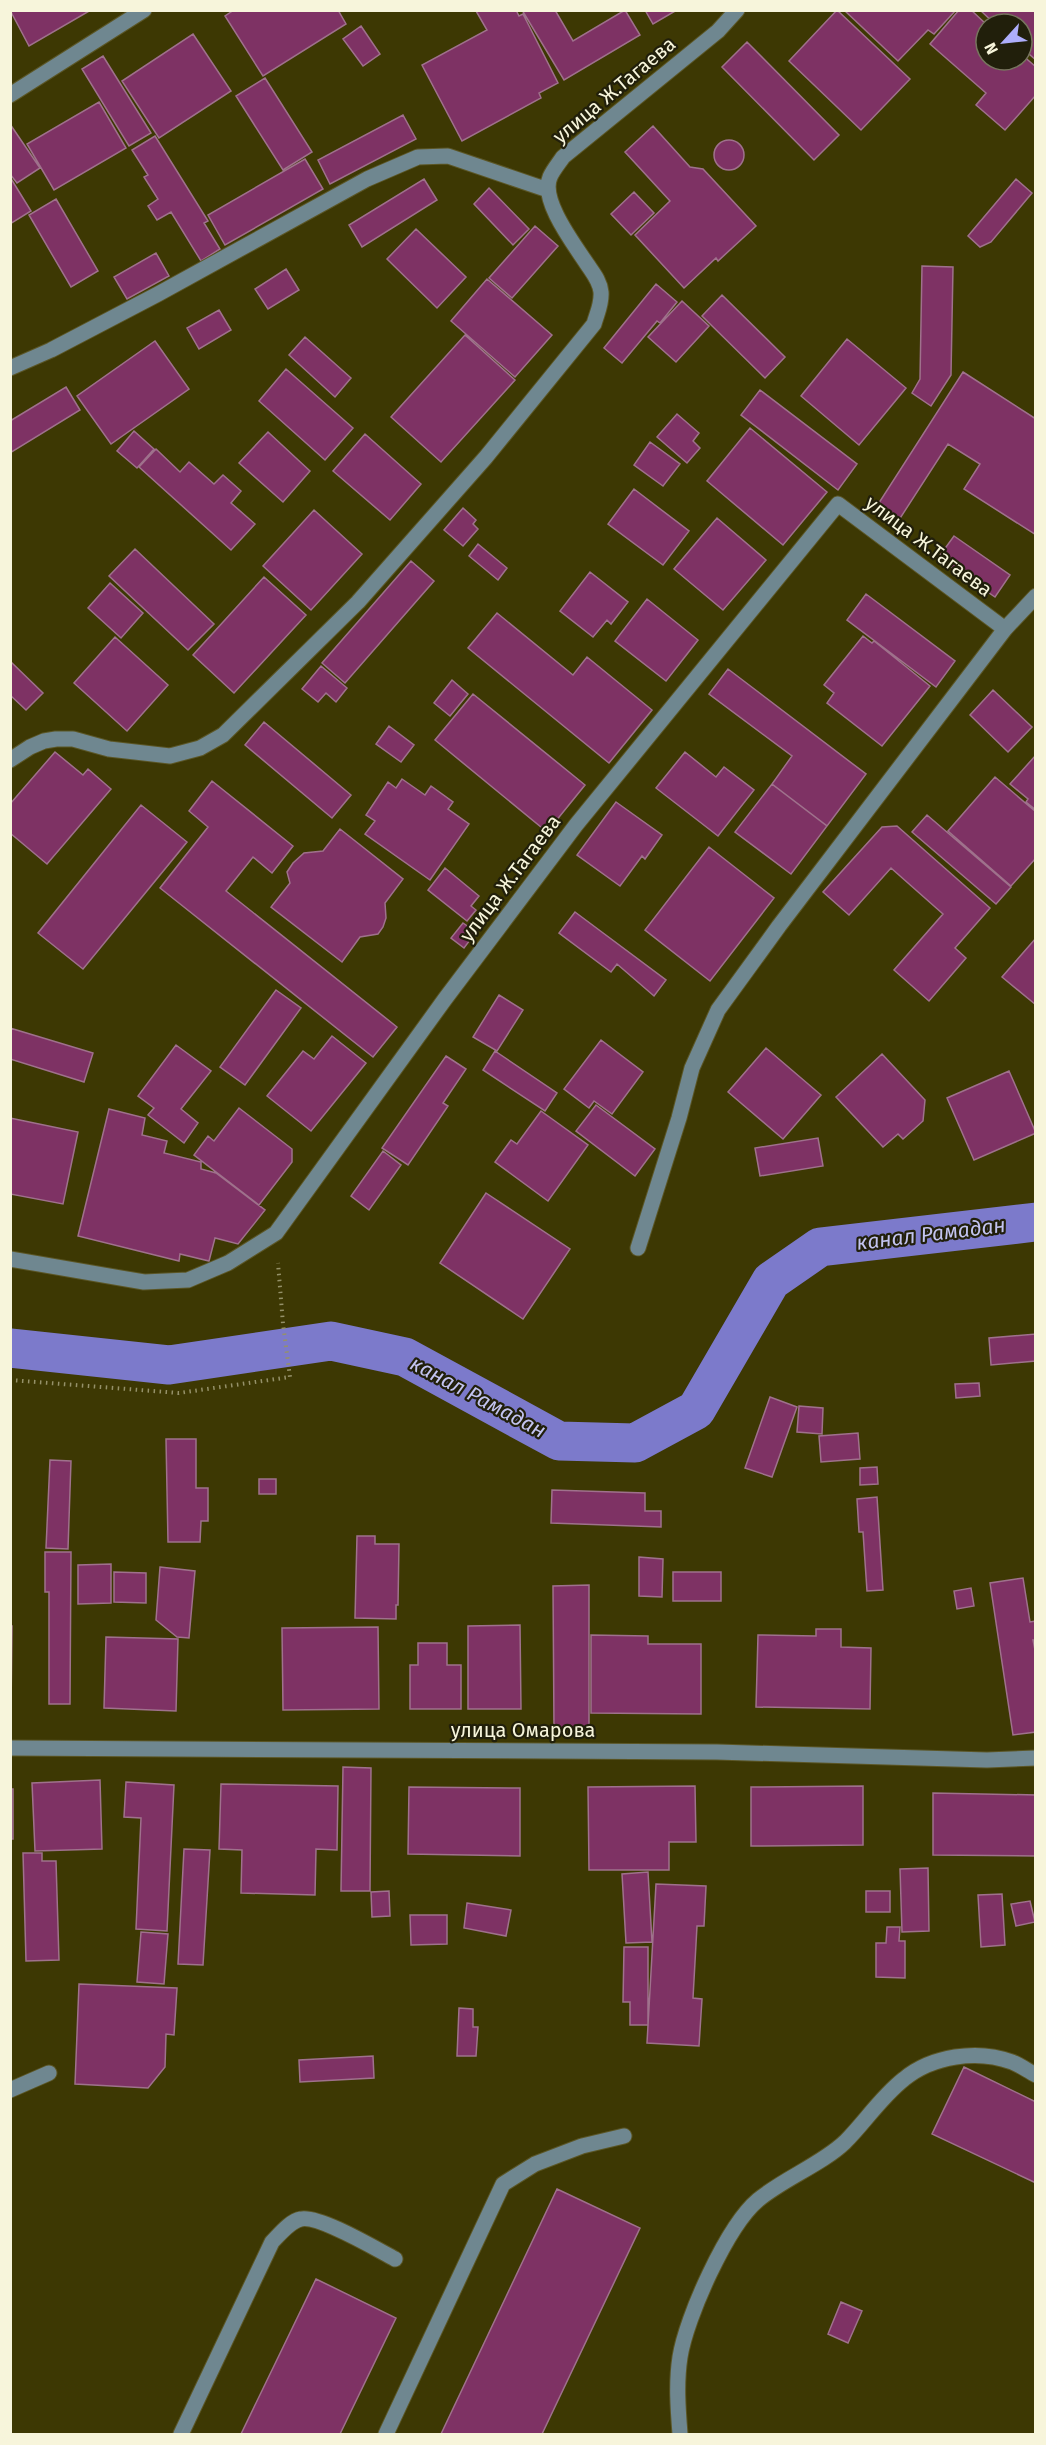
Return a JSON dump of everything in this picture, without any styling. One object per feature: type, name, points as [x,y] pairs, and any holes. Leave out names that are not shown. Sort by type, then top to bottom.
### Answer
[{"type":"street","points":[[10,95],[144,10]]},
{"type":"street","name":"улица Ж.Тагаева","points":[[548,190],[549,178],[563,157],[718,32],[737,10]]},
{"type":"street","points":[[10,368],[51,350],[158,294],[367,178],[418,157],[448,156],[548,190],[564,229],[597,280],[601,291],[601,304],[594,324],[486,457],[358,602],[223,735],[200,748],[170,756],[109,749],[73,740],[56,739],[30,747],[10,760]]},
{"type":"street","name":"улица Ж.Тагаева","points":[[10,1259],[144,1282],[188,1280],[228,1263],[276,1233],[576,825],[838,504],[1005,629]]},
{"type":"street","points":[[638,1248],[680,1118],[692,1068],[718,1010],[779,926],[1005,629],[1035,596]]},
{"type":"street","name":"улица Омарова","points":[[10,1748],[705,1752],[987,1760],[1035,1758]]},
{"type":"street","points":[[680,2434],[677,2394],[680,2357],[686,2328],[736,2225],[757,2201],[843,2143],[905,2078],[935,2062],[961,2056],[985,2056],[1012,2062],[1035,2075]]},
{"type":"street","points":[[10,2090],[49,2073]]},
{"type":"street","points":[[386,2434],[503,2184],[535,2164],[582,2146],[624,2136]]},
{"type":"street","points":[[181,2434],[272,2242],[287,2226],[300,2219],[316,2219],[395,2259]]},
{"type":"path","points":[[10,1380],[179,1393],[290,1377],[283,1324],[276,1233]]},
{"type":"building","points":[[10,10],[91,10],[29,46]]},
{"type":"building","points":[[234,10],[338,10],[346,24],[263,76],[225,16]]},
{"type":"building","points":[[516,10],[519,16],[523,14],[558,83],[539,93],[541,98],[462,141],[422,65],[487,30],[476,11]]},
{"type":"building","points":[[522,10],[555,10],[573,41],[625,10],[640,35],[564,80]]},
{"type":"building","points":[[645,10],[677,10],[653,24]]},
{"type":"building","points":[[837,10],[910,79],[861,130],[789,61]]},
{"type":"building","points":[[844,10],[956,10],[934,34],[928,30],[898,61]]},
{"type":"building","points":[[959,10],[971,10],[974,13],[974,72],[1034,72],[1034,65],[1036,67],[1036,95],[1005,130],[976,105],[986,93],[930,44]]},
{"type":"building","points":[[980,10],[1036,10],[1036,60],[1034,58],[1034,12],[982,12]]},
{"type":"building","points":[[361,26],[380,54],[363,66],[343,39]]},
{"type":"building","points":[[193,34],[231,91],[159,138],[122,81]]},
{"type":"building","points":[[747,42],[839,135],[814,160],[722,67]]},
{"type":"building","points":[[103,56],[151,133],[129,146],[82,69]]},
{"type":"building","points":[[265,78],[312,152],[283,170],[236,96]]},
{"type":"building","points":[[99,102],[126,148],[54,190],[27,144]]},
{"type":"building","points":[[403,115],[416,139],[330,184],[318,160]]},
{"type":"building","points":[[10,124],[40,168],[17,183],[10,174]]},
{"type":"building","points":[[653,126],[690,167],[703,169],[756,226],[718,261],[716,258],[684,288],[635,235],[670,201],[625,152]]},
{"type":"building","points":[[155,136],[208,221],[204,223],[220,249],[201,261],[171,212],[157,220],[148,206],[158,199],[144,177],[148,175],[132,150]]},
{"type":"building","points":[[729,140],[735,141],[743,149],[743,161],[735,169],[729,170],[723,169],[715,161],[714,155],[715,149],[723,141]]},
{"type":"building","points":[[305,159],[323,189],[225,245],[208,215]]},
{"type":"building","points":[[10,177],[31,211],[10,224]]},
{"type":"building","points":[[424,179],[437,200],[362,247],[349,225]]},
{"type":"building","points":[[1016,179],[1032,193],[991,242],[980,247],[968,236]]},
{"type":"building","points":[[489,188],[529,229],[513,245],[474,204]]},
{"type":"building","points":[[634,192],[654,213],[631,235],[611,214]]},
{"type":"building","points":[[56,199],[98,271],[71,287],[29,215]]},
{"type":"building","points":[[535,226],[558,246],[512,298],[489,278]]},
{"type":"building","points":[[416,229],[466,277],[437,308],[387,259]]},
{"type":"building","points":[[156,253],[169,276],[127,299],[114,277]]},
{"type":"building","points":[[922,266],[953,267],[951,375],[931,406],[912,393],[920,379]]},
{"type":"building","points":[[286,269],[299,290],[268,309],[255,289]]},
{"type":"building","points":[[487,279],[552,335],[515,377],[451,321]]},
{"type":"building","points":[[656,284],[677,302],[660,323],[657,321],[622,363],[604,348]]},
{"type":"building","points":[[722,295],[785,357],[765,378],[702,316]]},
{"type":"building","points":[[682,301],[709,326],[676,362],[648,337]]},
{"type":"building","points":[[219,310],[231,330],[199,349],[187,328]]},
{"type":"building","points":[[465,335],[515,380],[441,462],[391,417]]},
{"type":"building","points":[[305,337],[351,378],[335,397],[289,355]]},
{"type":"building","points":[[847,339],[906,388],[859,445],[801,396]]},
{"type":"building","points":[[155,341],[189,389],[111,444],[77,396]]},
{"type":"building","points":[[286,369],[353,428],[325,460],[259,401]]},
{"type":"building","points":[[963,372],[1036,419],[1036,535],[964,489],[980,464],[948,444],[897,523],[875,509]]},
{"type":"building","points":[[66,387],[80,410],[10,453],[10,421]]},
{"type":"building","points":[[760,390],[857,464],[838,490],[741,415]]},
{"type":"building","points":[[677,414],[699,433],[693,441],[700,448],[687,463],[657,437]]},
{"type":"building","points":[[750,428],[827,492],[783,545],[707,481]]},
{"type":"building","points":[[134,431],[154,449],[137,468],[117,451]]},
{"type":"building","points":[[268,432],[310,471],[283,502],[239,463]]},
{"type":"building","points":[[365,434],[421,484],[390,520],[333,471]]},
{"type":"building","points":[[650,442],[680,464],[663,486],[634,465]]},
{"type":"building","points":[[156,449],[180,472],[189,462],[214,484],[223,475],[241,491],[231,503],[255,524],[231,550],[139,467]]},
{"type":"building","points":[[634,489],[689,531],[663,565],[608,524]]},
{"type":"building","points":[[463,508],[476,520],[473,524],[478,529],[463,546],[444,530]]},
{"type":"building","points":[[314,510],[362,554],[311,610],[263,566]]},
{"type":"building","points":[[717,518],[766,560],[723,610],[674,569]]},
{"type":"building","points":[[954,536],[1010,575],[995,597],[938,558]]},
{"type":"building","points":[[478,544],[507,568],[498,580],[469,556]]},
{"type":"building","points":[[135,549],[214,624],[188,650],[109,576]]},
{"type":"building","points":[[411,561],[434,581],[345,683],[322,663]]},
{"type":"building","points":[[590,572],[628,602],[611,624],[607,620],[593,637],[560,611]]},
{"type":"building","points":[[264,577],[306,615],[234,693],[193,655]]},
{"type":"building","points":[[110,583],[143,613],[121,638],[88,608]]},
{"type":"building","points":[[866,594],[955,661],[936,687],[847,620]]},
{"type":"building","points":[[647,599],[698,640],[666,681],[615,641]]},
{"type":"building","points":[[497,613],[573,675],[587,657],[652,710],[609,763],[468,648]]},
{"type":"building","points":[[863,636],[872,643],[874,641],[930,686],[882,746],[827,703],[834,693],[824,685]]},
{"type":"building","points":[[115,637],[168,685],[127,731],[74,683]]},
{"type":"building","points":[[10,661],[43,693],[26,710],[10,695]]},
{"type":"building","points":[[321,666],[347,688],[336,702],[326,693],[318,702],[302,689]]},
{"type":"building","points":[[728,669],[866,774],[827,826],[772,784],[792,756],[709,694]]},
{"type":"building","points":[[452,680],[468,694],[450,716],[434,703]]},
{"type":"building","points":[[993,690],[1032,727],[1008,752],[970,715]]},
{"type":"building","points":[[473,694],[585,785],[547,832],[435,740]]},
{"type":"building","points":[[264,722],[351,795],[332,818],[245,745]]},
{"type":"building","points":[[389,726],[414,745],[401,762],[376,744]]},
{"type":"building","points":[[55,752],[83,775],[88,769],[111,789],[47,864],[10,833],[10,804]]},
{"type":"building","points":[[685,752],[716,777],[724,767],[754,790],[718,836],[656,788]]},
{"type":"building","points":[[1036,755],[1036,810],[1026,802],[1028,799],[1010,784]]},
{"type":"building","points":[[995,777],[1036,812],[1036,858],[1011,886],[948,831]]},
{"type":"building","points":[[402,779],[425,795],[431,786],[453,802],[448,809],[469,824],[430,880],[365,834],[375,821],[366,815],[388,782],[396,788]]},
{"type":"building","points":[[212,781],[293,846],[272,873],[253,857],[226,891],[397,1027],[373,1057],[160,888],[208,827],[189,811]]},
{"type":"building","points":[[772,784],[827,826],[791,874],[735,832]]},
{"type":"building","points":[[616,802],[662,835],[645,859],[642,856],[620,886],[577,855]]},
{"type":"building","points":[[141,805],[187,842],[83,969],[38,933]]},
{"type":"building","points":[[927,815],[1011,887],[996,904],[912,832]]},
{"type":"building","points":[[897,826],[990,908],[955,948],[966,958],[929,1001],[894,970],[943,914],[891,868],[849,915],[823,892],[882,827]]},
{"type":"building","points":[[340,829],[403,879],[385,903],[386,918],[378,934],[360,937],[342,962],[271,907],[290,883],[287,872],[293,863],[304,853],[323,851]]},
{"type":"building","points":[[709,847],[774,898],[710,981],[645,930]]},
{"type":"building","points":[[445,868],[479,896],[471,906],[476,910],[467,921],[428,890]]},
{"type":"building","points":[[575,912],[666,980],[654,996],[617,964],[611,972],[559,933]]},
{"type":"building","points":[[463,923],[476,932],[464,948],[451,938]]},
{"type":"building","points":[[1036,938],[1036,1005],[1002,977]]},
{"type":"building","points":[[276,990],[301,1008],[245,1085],[220,1067]]},
{"type":"building","points":[[499,995],[523,1010],[497,1051],[473,1037]]},
{"type":"building","points":[[10,1028],[93,1053],[84,1082],[10,1059]]},
{"type":"building","points":[[332,1036],[366,1063],[311,1131],[267,1096],[303,1051],[314,1059]]},
{"type":"building","points":[[601,1040],[643,1072],[612,1114],[594,1101],[589,1108],[564,1089]]},
{"type":"building","points":[[176,1045],[211,1071],[181,1109],[198,1123],[184,1143],[148,1115],[154,1108],[138,1096]]},
{"type":"building","points":[[766,1048],[821,1095],[783,1139],[728,1092]]},
{"type":"building","points":[[495,1051],[557,1093],[545,1111],[483,1070]]},
{"type":"building","points":[[882,1054],[925,1100],[923,1121],[903,1139],[898,1134],[883,1147],[836,1097]]},
{"type":"building","points":[[446,1056],[466,1069],[443,1103],[448,1106],[408,1165],[382,1148]]},
{"type":"building","points":[[1009,1071],[1036,1133],[974,1160],[947,1098]]},
{"type":"building","points":[[596,1105],[655,1149],[635,1176],[576,1131]]},
{"type":"building","points":[[239,1108],[292,1149],[292,1162],[259,1205],[194,1155],[208,1136],[214,1141]]},
{"type":"building","points":[[109,1109],[145,1118],[142,1135],[167,1141],[164,1153],[201,1162],[201,1169],[216,1173],[265,1210],[238,1244],[215,1238],[209,1261],[180,1254],[179,1261],[78,1236]]},
{"type":"building","points":[[541,1111],[588,1145],[548,1201],[495,1162],[511,1140],[517,1144]]},
{"type":"building","points":[[10,1118],[78,1132],[63,1204],[10,1194]]},
{"type":"building","points":[[818,1138],[823,1166],[760,1176],[755,1148]]},
{"type":"building","points":[[383,1151],[401,1165],[369,1210],[351,1196]]},
{"type":"building","points":[[486,1193],[570,1249],[523,1319],[440,1263]]},
{"type":"building","points":[[1036,1334],[1036,1361],[991,1365],[989,1338]]},
{"type":"building","points":[[979,1383],[980,1396],[956,1398],[955,1384]]},
{"type":"building","points":[[770,1397],[797,1407],[772,1477],[745,1468]]},
{"type":"building","points":[[799,1406],[823,1408],[822,1434],[797,1432]]},
{"type":"building","points":[[858,1433],[860,1459],[821,1462],[819,1436]]},
{"type":"building","points":[[166,1439],[196,1439],[196,1488],[208,1488],[208,1521],[201,1521],[200,1542],[168,1542]]},
{"type":"building","points":[[50,1460],[71,1461],[68,1549],[46,1548]]},
{"type":"building","points":[[877,1467],[878,1484],[860,1485],[860,1468]]},
{"type":"building","points":[[259,1479],[276,1479],[276,1494],[259,1494]]},
{"type":"building","points":[[552,1490],[645,1493],[645,1511],[661,1511],[661,1527],[551,1523]]},
{"type":"building","points":[[877,1497],[883,1590],[867,1591],[863,1532],[859,1532],[857,1499]]},
{"type":"building","points":[[357,1536],[375,1536],[375,1544],[399,1544],[396,1619],[355,1618]]},
{"type":"building","points":[[45,1552],[71,1552],[70,1704],[49,1704],[49,1592],[45,1592]]},
{"type":"building","points":[[639,1557],[663,1559],[662,1597],[639,1596]]},
{"type":"building","points":[[111,1564],[111,1603],[78,1604],[78,1565]]},
{"type":"building","points":[[160,1567],[195,1571],[189,1638],[177,1637],[156,1620]]},
{"type":"building","points":[[114,1572],[146,1573],[146,1603],[114,1602]]},
{"type":"building","points":[[673,1572],[721,1572],[721,1601],[673,1601]]},
{"type":"building","points":[[1023,1578],[1030,1622],[1036,1621],[1036,1640],[1033,1640],[1036,1655],[1036,1732],[1013,1735],[990,1583]]},
{"type":"building","points":[[589,1585],[589,1729],[554,1729],[553,1586]]},
{"type":"building","points":[[971,1588],[974,1606],[957,1609],[954,1591]]},
{"type":"building","points":[[520,1625],[521,1709],[468,1709],[468,1626]]},
{"type":"building","points":[[10,1626],[12,1626],[11,1710],[10,1710]]},
{"type":"building","points":[[378,1627],[379,1709],[283,1710],[282,1628]]},
{"type":"building","points":[[816,1629],[841,1629],[841,1647],[871,1648],[870,1709],[756,1707],[758,1635],[816,1636]]},
{"type":"building","points":[[591,1635],[648,1636],[648,1644],[701,1644],[701,1714],[591,1713]]},
{"type":"building","points":[[106,1637],[178,1639],[176,1711],[104,1708]]},
{"type":"building","points":[[418,1643],[447,1643],[447,1665],[461,1665],[461,1709],[410,1709],[410,1665],[418,1665]]},
{"type":"building","points":[[343,1767],[371,1768],[370,1891],[341,1891]]},
{"type":"building","points":[[100,1780],[102,1849],[35,1851],[32,1783]]},
{"type":"building","points":[[126,1782],[174,1785],[167,1931],[136,1929],[141,1818],[124,1817]]},
{"type":"building","points":[[221,1784],[338,1786],[337,1850],[316,1849],[315,1895],[241,1893],[242,1850],[219,1849]]},
{"type":"building","points":[[695,1786],[696,1842],[669,1842],[669,1870],[589,1870],[588,1787]]},
{"type":"building","points":[[863,1786],[863,1845],[751,1846],[751,1787]]},
{"type":"building","points":[[409,1787],[520,1788],[520,1856],[408,1854]]},
{"type":"building","points":[[10,1789],[13,1789],[13,1839],[10,1839]]},
{"type":"building","points":[[933,1793],[1036,1795],[1036,1856],[933,1855]]},
{"type":"building","points":[[184,1849],[210,1850],[203,1965],[178,1964]]},
{"type":"building","points":[[23,1853],[42,1853],[42,1861],[56,1861],[59,1960],[26,1961]]},
{"type":"building","points":[[928,1868],[929,1931],[902,1932],[900,1869]]},
{"type":"building","points":[[648,1872],[652,1942],[626,1943],[622,1874]]},
{"type":"building","points":[[656,1884],[706,1886],[704,1926],[697,1926],[693,1998],[702,1999],[699,2046],[647,2043]]},
{"type":"building","points":[[389,1891],[390,1916],[372,1917],[371,1892]]},
{"type":"building","points":[[866,1891],[890,1891],[890,1912],[866,1912]]},
{"type":"building","points":[[1002,1894],[1005,1945],[981,1947],[978,1895]]},
{"type":"building","points":[[1030,1901],[1035,1922],[1016,1926],[1011,1904]]},
{"type":"building","points":[[467,1903],[511,1910],[506,1936],[464,1928]]},
{"type":"building","points":[[410,1915],[447,1915],[447,1944],[411,1945]]},
{"type":"building","points":[[887,1927],[900,1927],[899,1941],[905,1941],[905,1978],[876,1977],[876,1943],[886,1943]]},
{"type":"building","points":[[141,1932],[168,1934],[164,1984],[137,1982]]},
{"type":"building","points":[[624,1947],[648,1947],[648,2025],[630,2025],[630,2002],[623,2002]]},
{"type":"building","points":[[79,1984],[177,1988],[174,2035],[166,2034],[165,2067],[148,2088],[75,2084]]},
{"type":"building","points":[[459,2008],[473,2009],[473,2027],[478,2027],[476,2056],[457,2056]]},
{"type":"building","points":[[373,2056],[374,2078],[300,2082],[299,2060]]},
{"type":"building","points":[[964,2067],[1036,2102],[1036,2183],[932,2134]]},
{"type":"building","points":[[557,2189],[640,2228],[542,2434],[441,2434]]},
{"type":"building","points":[[316,2279],[396,2318],[340,2434],[241,2434]]},
{"type":"building","points":[[841,2302],[862,2311],[848,2343],[828,2334]]},
{"type":"waterway","name":"канал Рамадан","points":[[10,1348],[169,1365],[331,1341],[405,1357],[559,1441],[635,1443],[696,1410],[771,1281],[820,1247],[1036,1222]]}]
